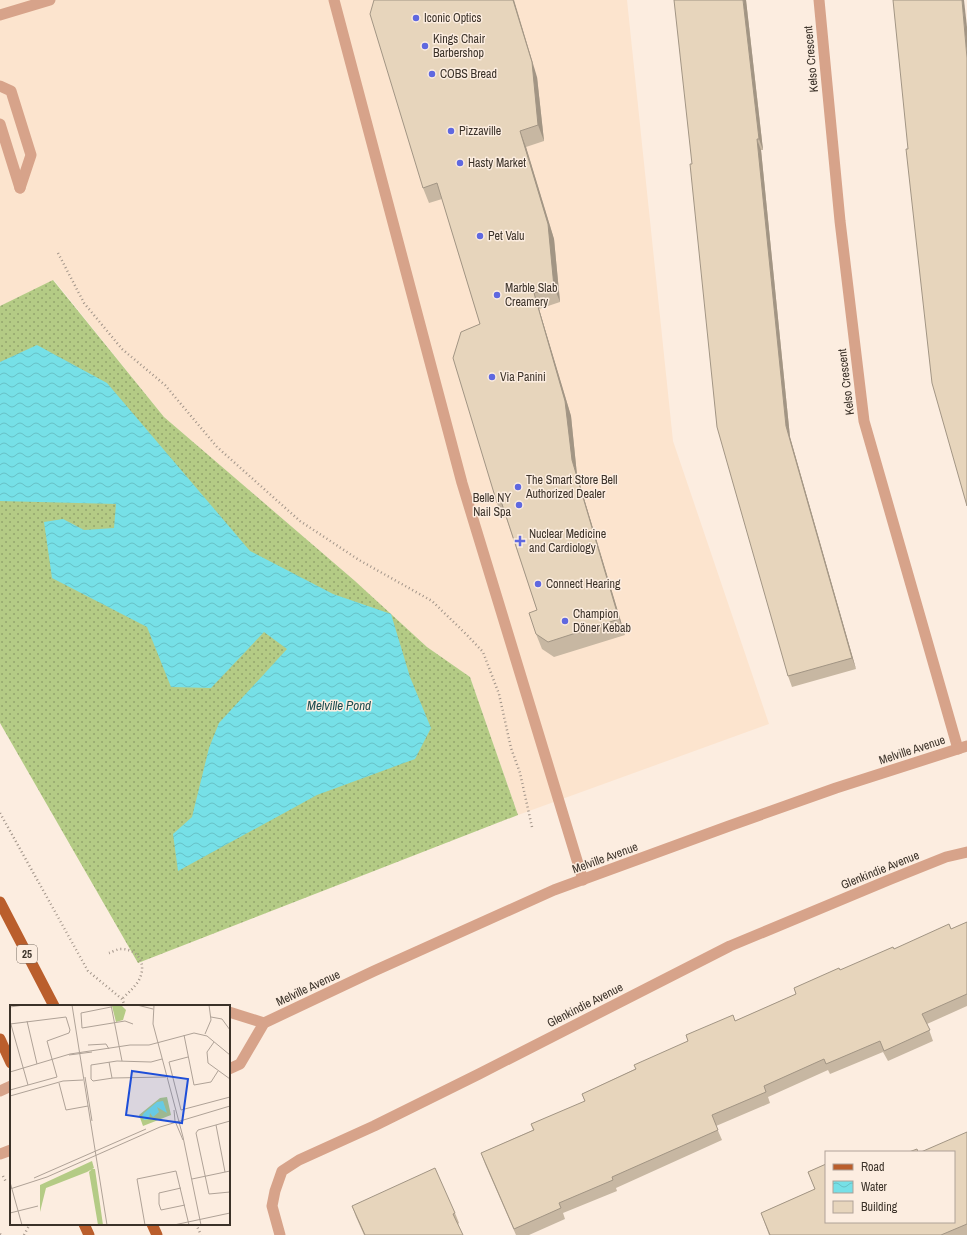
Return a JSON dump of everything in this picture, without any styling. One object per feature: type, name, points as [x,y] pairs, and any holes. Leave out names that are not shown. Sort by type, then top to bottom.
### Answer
[{"type":"main road","name":"25","points":[[0,902],[53,1005]]},
{"type":"main road","points":[[0,1039],[10,1061]]},
{"type":"main road","points":[[84,1225],[89,1235]]},
{"type":"main road","points":[[152,1225],[157,1235]]},
{"type":"street","points":[[0,15],[50,0]]},
{"type":"street","points":[[334,0],[462,483],[583,880]]},
{"type":"street","name":"Kelso Crescent","points":[[819,0],[840,221],[864,421],[962,747]]},
{"type":"street","points":[[0,86],[11,91],[30,155],[20,188],[0,124]]},
{"type":"street","name":"Melville Avenue","points":[[264,1023],[382,967],[554,890],[836,788],[962,747]]},
{"type":"street","name":"Glenkindie Avenue","points":[[280,1235],[272,1206],[275,1191],[282,1171],[299,1160],[374,1126],[479,1074],[730,946],[891,878],[946,857],[967,852]]},
{"type":"street","points":[[230,1012],[264,1023],[240,1064],[230,1069]]},
{"type":"street","points":[[0,1091],[10,1086]]},
{"type":"street","points":[[0,1154],[10,1150]]},
{"type":"path","points":[[58,253],[84,304],[122,349],[165,385],[217,447],[300,521],[359,560],[432,601],[468,635],[483,652],[499,694],[511,748],[520,773],[532,827]]},
{"type":"path","points":[[0,813],[88,971],[122,1000],[124,1005]]},
{"type":"path","points":[[109,953],[121,949],[135,952],[140,957],[143,969],[138,981],[122,1000]]},
{"type":"path","points":[[24,1235],[29,1225]]},
{"type":"path","points":[[196,1225],[201,1235]]},
{"type":"shaded area","points":[[0,0],[627,0],[673,441],[769,724],[518,815],[470,677],[427,647],[355,581],[164,417],[54,280],[0,306]]},
{"type":"green space","points":[[53,280],[164,417],[355,581],[427,647],[470,677],[518,815],[138,963],[0,723],[0,306]]},
{"type":"water","name":"Melville Pond","points":[[37,345],[107,383],[250,551],[333,594],[391,614],[410,677],[431,728],[415,759],[317,795],[178,871],[173,834],[192,817],[209,748],[219,723],[287,649],[264,632],[211,688],[171,687],[147,627],[52,578],[44,522],[63,519],[84,530],[114,528],[116,504],[0,501],[0,362]]},
{"type":"building","points":[[374,0],[513,0],[532,62],[538,125],[520,131],[548,224],[554,287],[534,293],[565,401],[572,460],[619,619],[548,642],[536,634],[529,613],[537,610],[501,501],[497,503],[453,358],[461,332],[480,324],[437,183],[423,188],[370,14]]},
{"type":"building","points":[[674,0],[743,0],[759,139],[757,139],[786,426],[852,658],[788,676],[717,427],[690,164],[692,164]]},
{"type":"building","points":[[893,0],[962,0],[967,58],[967,506],[932,383],[906,149],[908,149]]},
{"type":"building","points":[[967,922],[967,994],[922,1014],[930,1030],[884,1051],[880,1041],[826,1064],[824,1059],[764,1086],[766,1092],[712,1115],[718,1130],[612,1177],[613,1180],[559,1203],[561,1208],[514,1229],[481,1153],[534,1130],[531,1124],[585,1101],[582,1094],[636,1069],[634,1065],[688,1041],[686,1035],[733,1015],[735,1021],[796,994],[794,988],[839,968],[840,970],[893,947],[894,949],[949,924],[951,929]]},
{"type":"building","points":[[967,1132],[967,1224],[941,1235],[770,1235],[761,1213],[815,1189],[808,1172],[825,1164],[825,1223],[955,1223],[955,1151],[923,1151]]},
{"type":"building","points":[[435,1168],[463,1235],[365,1235],[352,1206]]},
{"type":"place","name":"Iconic Optics","points":[[416,18]]},
{"type":"place","name":"Kings Chair Barbershop","points":[[425,46]]},
{"type":"place","name":"COBS Bread","points":[[432,74]]},
{"type":"place","name":"Pizzaville","points":[[451,131]]},
{"type":"place","name":"Hasty Market","points":[[460,163]]},
{"type":"place","name":"Pet Valu","points":[[480,236]]},
{"type":"place","name":"Marble Slab Creamery","points":[[497,295]]},
{"type":"place","name":"Via Panini","points":[[492,377]]},
{"type":"place","name":"The Smart Store Bell Authorized Dealer","points":[[518,487]]},
{"type":"place","name":"Belle NY Nail Spa","points":[[519,505]]},
{"type":"place","name":"Nuclear Medicine and Cardiology","points":[[520,541]]},
{"type":"place","name":"Connect Hearing","points":[[538,584]]},
{"type":"place","name":"Champion Döner Kebab","points":[[565,621]]}]
